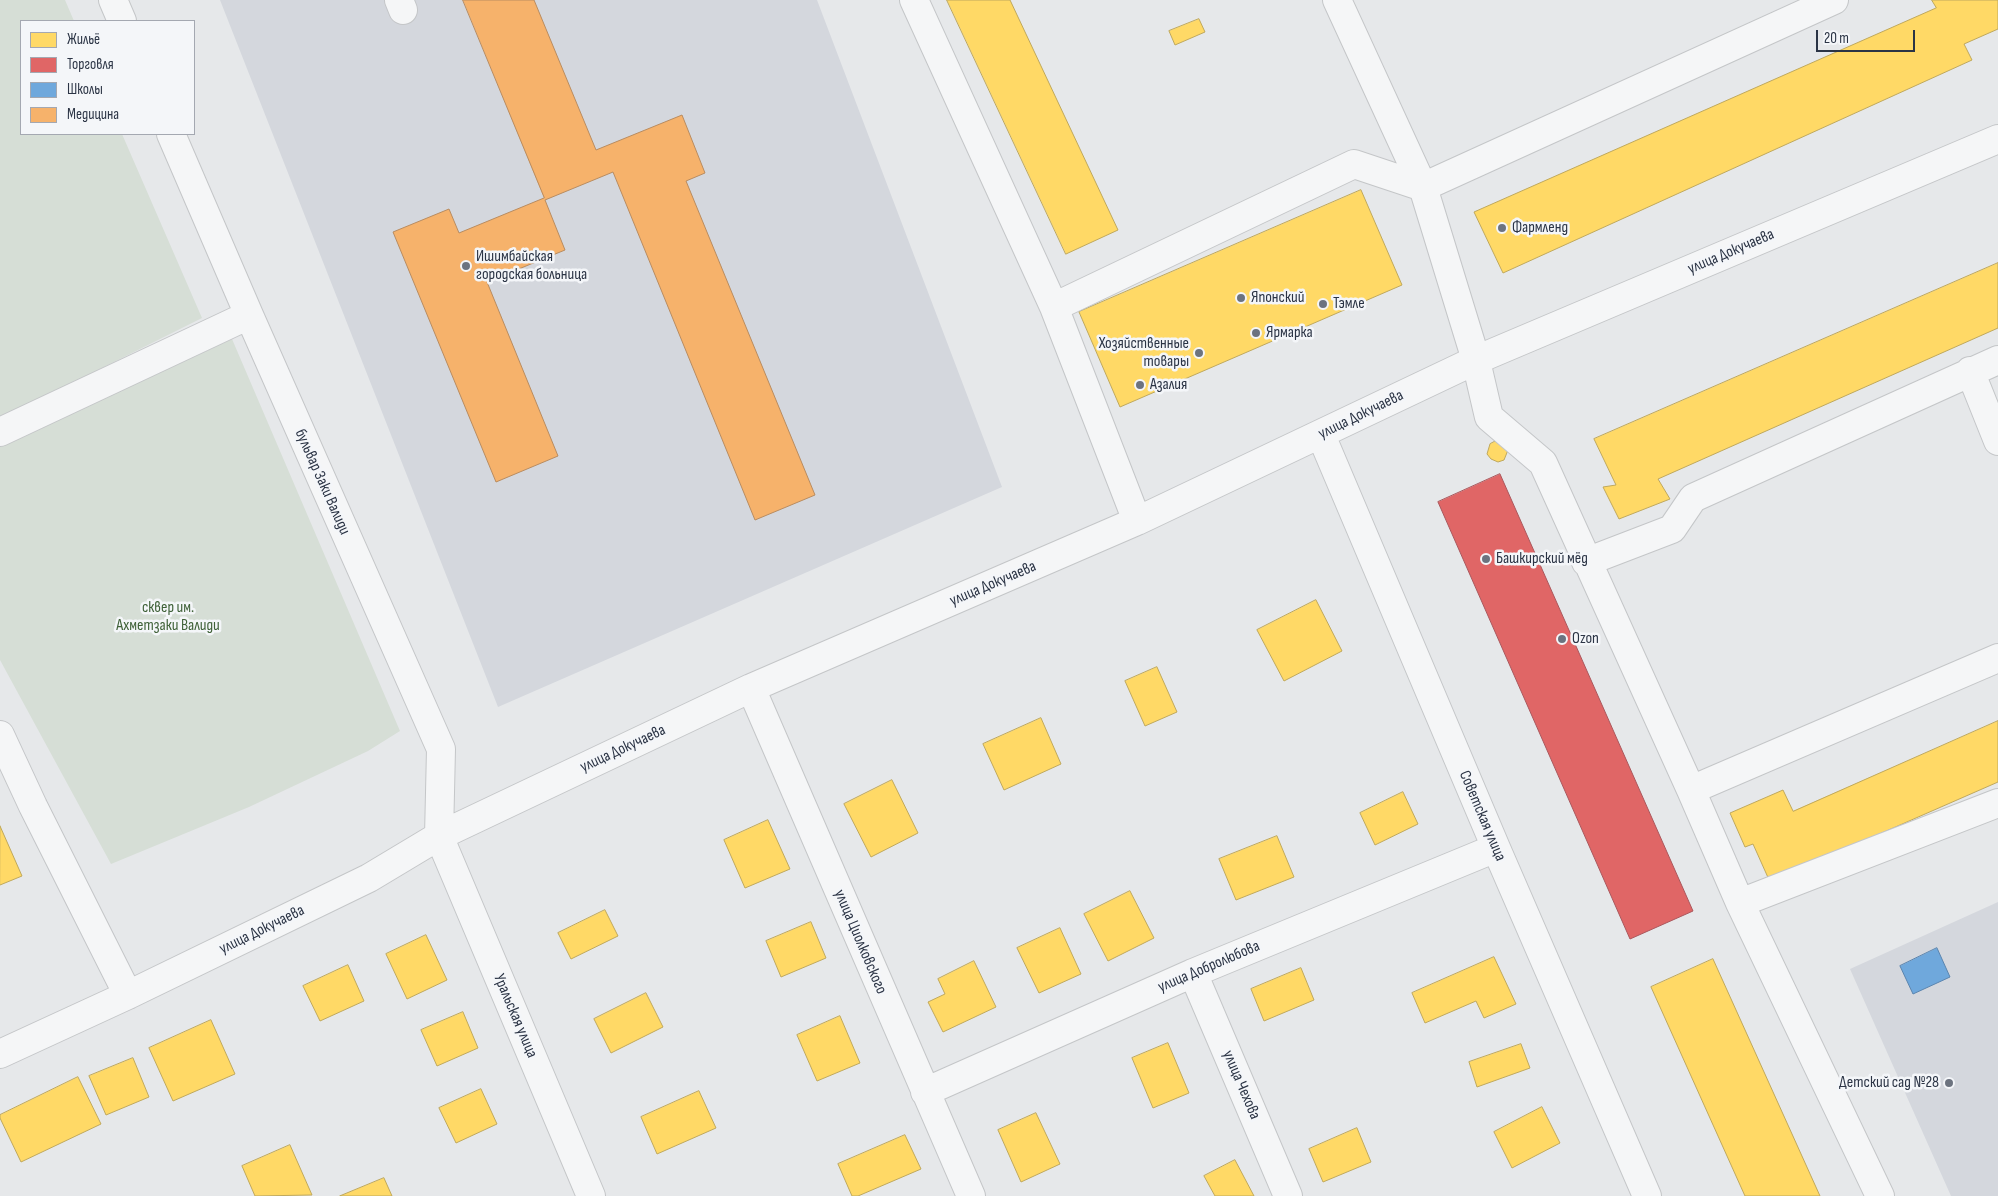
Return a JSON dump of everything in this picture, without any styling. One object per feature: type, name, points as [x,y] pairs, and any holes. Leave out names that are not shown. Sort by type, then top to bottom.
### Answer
[{"type":"street","points":[[113,0],[122,20]]},
{"type":"street","points":[[914,0],[1054,306],[1137,522]]},
{"type":"street","points":[[1337,0],[1423,187],[1476,360],[1490,417],[1543,464],[1691,790],[1740,903],[1880,1196]]},
{"type":"street","points":[[1054,306],[1354,164],[1423,187],[1834,0]]},
{"type":"street","name":"бульвар Заки Валиди","points":[[171,135],[441,749],[439,836]]},
{"type":"street","name":"улица Докучаева","points":[[0,1054],[128,995],[369,878],[439,836],[751,688],[1137,522],[1476,360],[1998,140]]},
{"type":"street","points":[[0,432],[249,315]]},
{"type":"street","points":[[1586,562],[1672,529],[1693,498],[1970,371],[1998,360]]},
{"type":"street","points":[[1970,371],[1998,441]]},
{"type":"street","name":"Советская улица","points":[[1321,435],[1496,848],[1647,1196]]},
{"type":"street","points":[[1691,790],[1998,658]]},
{"type":"street","name":"улица Циолковского","points":[[751,688],[971,1196]]},
{"type":"street","points":[[0,734],[33,806],[128,995]]},
{"type":"street","points":[[1740,903],[1998,803]]},
{"type":"street","name":"Уральская улица","points":[[439,836],[591,1196]]},
{"type":"street","name":"улица Добролюбова","points":[[925,1092],[1193,974],[1496,848]]},
{"type":"street","name":"улица Чехова","points":[[1193,974],[1288,1196]]},
{"type":"shaded area","points":[[220,0],[817,0],[1002,487],[498,707]]},
{"type":"shaded area","name":"Детский сад №28","points":[[1998,902],[1998,1196],[1951,1196],[1850,969]]},
{"type":"green space","points":[[0,0],[65,0],[74,20],[20,20],[20,135],[122,135],[202,318],[0,419]]},
{"type":"green space","name":"сквер им. Ахметзаки Валиди","points":[[232,339],[400,731],[368,751],[249,807],[111,864],[0,660],[0,447]]},
{"type":"building: Жильё","points":[[947,0],[1010,0],[1118,230],[1066,254]]},
{"type":"building: Жильё","points":[[1932,0],[1998,0],[1998,29],[1964,44],[1972,60],[1503,273],[1474,212],[1936,8]]},
{"type":"building: Жильё","points":[[1199,19],[1205,32],[1175,45],[1169,31]]},
{"type":"building: Жильё","name":"Японский","points":[[1361,190],[1402,285],[1120,407],[1079,312]]},
{"type":"building: Жильё","points":[[1998,263],[1998,328],[1658,479],[1670,499],[1619,519],[1603,487],[1616,485],[1594,439]]},
{"type":"building: Жильё","points":[[1496,441],[1508,450],[1504,460],[1498,462],[1491,459],[1487,454],[1490,444]]},
{"type":"building: Жильё","points":[[1316,600],[1342,651],[1284,681],[1257,630]]},
{"type":"building: Жильё","points":[[1157,667],[1177,712],[1145,726],[1125,681]]},
{"type":"building: Жильё","points":[[1041,718],[1061,764],[1004,790],[983,744]]},
{"type":"building: Жильё","points":[[1998,721],[1998,782],[1770,882],[1753,844],[1745,847],[1730,813],[1783,790],[1793,811]]},
{"type":"building: Жильё","points":[[892,780],[918,833],[871,857],[844,804]]},
{"type":"building: Жильё","points":[[1403,792],[1418,824],[1375,845],[1360,813]]},
{"type":"building: Жильё","points":[[768,820],[790,869],[745,888],[724,840]]},
{"type":"building: Жильё","points":[[0,826],[22,876],[0,885]]},
{"type":"building: Жильё","points":[[1277,836],[1294,877],[1236,900],[1219,859]]},
{"type":"building: Жильё","points":[[1130,891],[1154,938],[1108,961],[1084,914]]},
{"type":"building: Жильё","points":[[605,910],[618,936],[571,959],[558,933]]},
{"type":"building: Жильё","points":[[811,922],[826,958],[781,977],[766,941]]},
{"type":"building: Жильё","points":[[1060,928],[1081,974],[1039,993],[1017,948]]},
{"type":"building: Жильё","points":[[426,935],[447,980],[407,999],[386,954]]},
{"type":"building: Жильё","points":[[1494,957],[1516,1004],[1484,1018],[1476,1001],[1425,1023],[1412,993]]},
{"type":"building: Жильё","points":[[1713,959],[1820,1196],[1745,1196],[1651,987]]},
{"type":"building: Жильё","points":[[974,961],[996,1007],[943,1032],[928,1002],[945,994],[938,979]]},
{"type":"building: Жильё","points":[[348,965],[364,1001],[320,1021],[303,986]]},
{"type":"building: Жильё","points":[[1301,968],[1314,1000],[1264,1021],[1251,989]]},
{"type":"building: Жильё","points":[[646,993],[663,1027],[611,1053],[594,1019]]},
{"type":"building: Жильё","points":[[463,1012],[478,1048],[437,1066],[421,1030]]},
{"type":"building: Жильё","points":[[840,1016],[860,1063],[817,1081],[797,1035]]},
{"type":"building: Жильё","points":[[211,1020],[235,1074],[173,1101],[149,1048]]},
{"type":"building: Жильё","points":[[1168,1043],[1189,1093],[1153,1108],[1132,1058]]},
{"type":"building: Жильё","points":[[1521,1044],[1530,1068],[1477,1087],[1469,1062]]},
{"type":"building: Жильё","points":[[133,1058],[149,1097],[106,1115],[89,1076]]},
{"type":"building: Жильё","points":[[78,1077],[101,1124],[21,1162],[0,1115]]},
{"type":"building: Жильё","points":[[481,1089],[497,1124],[456,1143],[439,1108]]},
{"type":"building: Жильё","points":[[699,1091],[716,1128],[657,1154],[641,1117]]},
{"type":"building: Жильё","points":[[1542,1107],[1560,1143],[1512,1168],[1494,1132]]},
{"type":"building: Жильё","points":[[1036,1113],[1060,1164],[1021,1182],[998,1130]]},
{"type":"building: Жильё","points":[[1357,1128],[1371,1162],[1323,1182],[1309,1149]]},
{"type":"building: Жильё","points":[[905,1135],[921,1169],[858,1196],[852,1196],[838,1164]]},
{"type":"building: Жильё","points":[[290,1145],[312,1195],[255,1196],[242,1166]]},
{"type":"building: Жильё","points":[[1235,1160],[1254,1196],[1215,1196],[1204,1176]]},
{"type":"building: Жильё","points":[[384,1178],[392,1196],[340,1196]]},
{"type":"building: Торговля","points":[[1500,474],[1693,911],[1630,939],[1438,502]]},
{"type":"building: Школы","points":[[1937,948],[1950,977],[1913,994],[1900,966]]},
{"type":"building: Медицина","name":"Ишимбайская городская больница","points":[[463,0],[534,0],[596,150],[682,115],[705,173],[686,181],[815,495],[755,520],[613,172],[545,200],[565,250],[487,282],[558,456],[496,482],[393,232],[449,209],[459,233],[544,198]]},
{"type":"place","name":"Фармленд","points":[[1502,228]]},
{"type":"place","name":"Ишимбайская городская больница","points":[[466,266]]},
{"type":"place","name":"Японский","points":[[1241,298]]},
{"type":"place","name":"Тэмле","points":[[1323,304]]},
{"type":"place","name":"Ярмарка","points":[[1256,333]]},
{"type":"place","name":"Хозяйственные товары","points":[[1199,353]]},
{"type":"place","name":"Азалия","points":[[1140,385]]},
{"type":"place","name":"Башкирский мёд","points":[[1486,559]]},
{"type":"place","name":"Ozon","points":[[1562,639]]},
{"type":"place","name":"Детский сад №28","points":[[1949,1083]]}]
